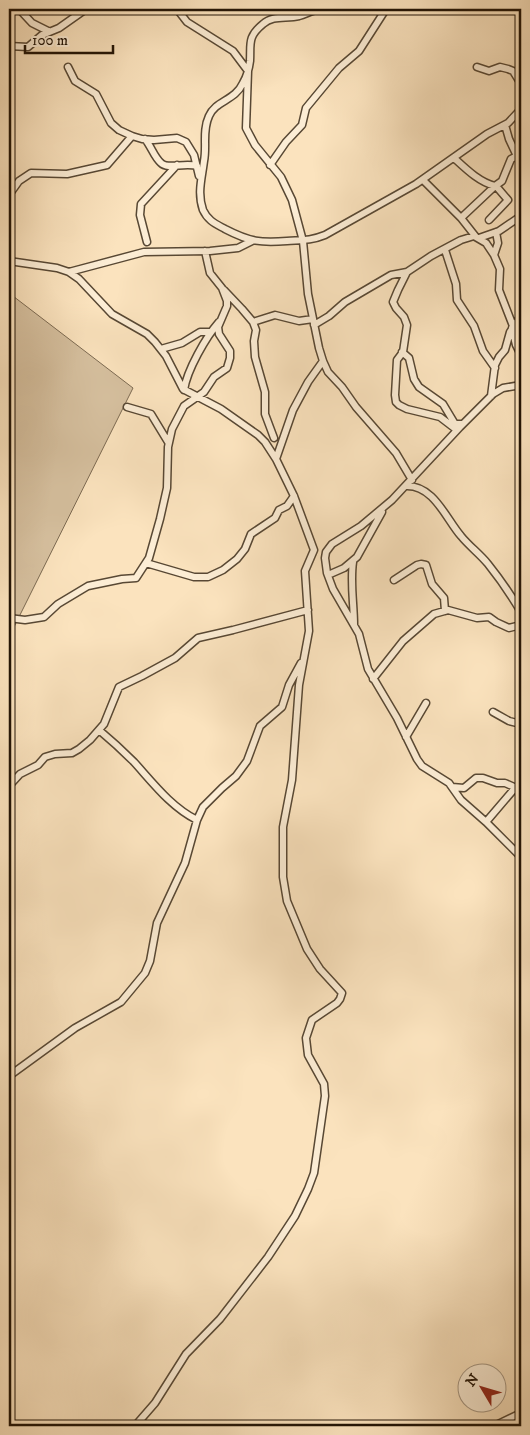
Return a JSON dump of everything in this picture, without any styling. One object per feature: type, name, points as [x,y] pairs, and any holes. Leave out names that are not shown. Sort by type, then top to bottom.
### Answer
[{"type":"street","points":[[19,9],[32,23],[48,31]]},
{"type":"street","points":[[9,46],[28,47],[48,31],[59,28],[86,9]]},
{"type":"street","points":[[179,9],[187,22],[234,51],[248,71]]},
{"type":"street","points":[[320,9],[300,16],[274,18],[262,24],[252,36],[249,44],[246,128],[248,135],[287,186],[303,241],[308,294],[323,362],[328,372],[342,387],[356,407],[396,453],[412,480]]},
{"type":"street","points":[[270,165],[286,142],[302,125],[306,108],[339,68],[359,51],[386,9]]},
{"type":"street","points":[[477,66],[489,71],[500,67],[508,68],[513,71],[521,84]]},
{"type":"street","points":[[68,67],[75,81],[96,94],[111,123],[119,130],[145,139],[182,139],[189,145],[200,178]]},
{"type":"street","points":[[248,71],[238,92],[233,97],[214,107],[208,117],[204,161],[200,178],[200,198],[212,223],[252,241],[273,243],[303,241],[324,235],[423,180],[487,134],[511,121],[521,109]]},
{"type":"street","points":[[461,218],[502,180],[511,158],[519,157],[509,139],[505,125]]},
{"type":"street","points":[[9,195],[19,181],[30,173],[67,174],[107,165],[132,136]]},
{"type":"street","points":[[145,139],[164,166],[170,167],[185,164],[197,166]]},
{"type":"street","points":[[454,158],[469,172],[483,181],[496,186],[508,200],[489,220]]},
{"type":"street","points":[[147,242],[140,214],[141,204],[177,165]]},
{"type":"street","points":[[423,180],[461,218],[477,238],[488,245],[494,255],[500,269],[499,290],[516,345],[521,355]]},
{"type":"street","points":[[253,322],[274,315],[299,321],[314,322],[330,316],[345,302],[393,274],[407,272],[431,256],[465,238],[477,238],[496,232],[521,216]]},
{"type":"street","points":[[494,255],[498,243],[496,232]]},
{"type":"street","points":[[69,272],[144,252],[205,251],[238,248],[252,241]]},
{"type":"street","points":[[445,250],[456,284],[457,300],[474,326],[483,351],[495,368]]},
{"type":"street","points":[[205,251],[210,272],[222,288],[242,308],[253,322],[256,330],[254,341],[255,357],[266,392],[265,414],[274,438]]},
{"type":"street","points":[[9,261],[57,268],[69,272],[87,286],[112,314],[146,334],[161,349],[184,390],[210,402],[260,436],[276,458],[294,496],[314,550],[305,572],[309,630],[298,690],[292,780],[282,839],[283,877],[287,901],[307,949],[320,969],[342,993],[337,1003],[312,1020],[306,1038],[308,1055],[324,1084],[325,1096],[314,1173],[302,1203],[278,1243],[220,1318],[186,1354],[155,1403],[135,1426]]},
{"type":"street","points":[[407,272],[393,302],[407,325],[402,352],[398,357],[395,395],[397,404],[407,409],[440,417],[456,430]]},
{"type":"street","points":[[184,390],[189,374],[226,306],[227,301],[222,288]]},
{"type":"street","points":[[490,397],[499,357],[505,350],[512,327],[521,316]]},
{"type":"street","points":[[9,618],[30,619],[46,616],[58,604],[88,586],[137,578],[152,552],[166,496],[168,442],[172,429],[182,409],[204,392],[214,377],[227,368],[229,363],[230,354],[219,334],[219,321]]},
{"type":"street","points":[[161,349],[182,343],[200,332],[211,332]]},
{"type":"street","points":[[402,352],[409,358],[414,379],[419,387],[443,404],[455,424],[463,424]]},
{"type":"street","points":[[276,458],[292,410],[323,362]]},
{"type":"street","points":[[521,384],[504,388],[490,397],[456,430],[406,486],[361,526],[332,544],[325,555],[328,575],[341,604],[362,641],[366,664],[373,679],[398,718],[419,762],[446,781],[461,800],[521,857]]},
{"type":"street","points":[[127,407],[151,414],[168,442]]},
{"type":"street","points":[[260,436],[284,437]]},
{"type":"street","points":[[406,486],[418,487],[434,500],[462,538],[488,563],[520,608]]},
{"type":"street","points":[[146,563],[194,577],[208,577],[223,570],[237,559],[245,549],[251,534],[275,518],[279,510],[287,506],[294,496]]},
{"type":"street","points":[[328,575],[344,568],[353,561],[385,506]]},
{"type":"street","points":[[353,561],[351,577],[354,626]]},
{"type":"street","points":[[394,580],[417,565],[426,565],[432,584],[444,598],[445,610]]},
{"type":"street","points":[[9,786],[20,774],[38,765],[49,755],[72,753],[79,749],[104,724],[119,687],[170,661],[195,640],[308,610]]},
{"type":"street","points":[[373,679],[403,641],[434,614],[451,610],[477,618],[488,617],[510,628],[521,625]]},
{"type":"street","points":[[9,1076],[75,1028],[121,1002],[138,983],[150,961],[157,923],[185,863],[197,820],[203,807],[236,776],[247,761],[260,726],[282,707],[288,685],[303,659]]},
{"type":"street","points":[[406,737],[426,703]]},
{"type":"street","points":[[493,712],[509,721],[521,724]]},
{"type":"street","points":[[100,730],[172,804],[197,820]]},
{"type":"street","points":[[452,787],[464,788],[479,778],[497,783],[506,783],[518,789],[486,822]]},
{"type":"street","points":[[494,1426],[521,1413]]},
{"type":"shaded area","points":[[9,293],[133,388],[9,637]]}]
